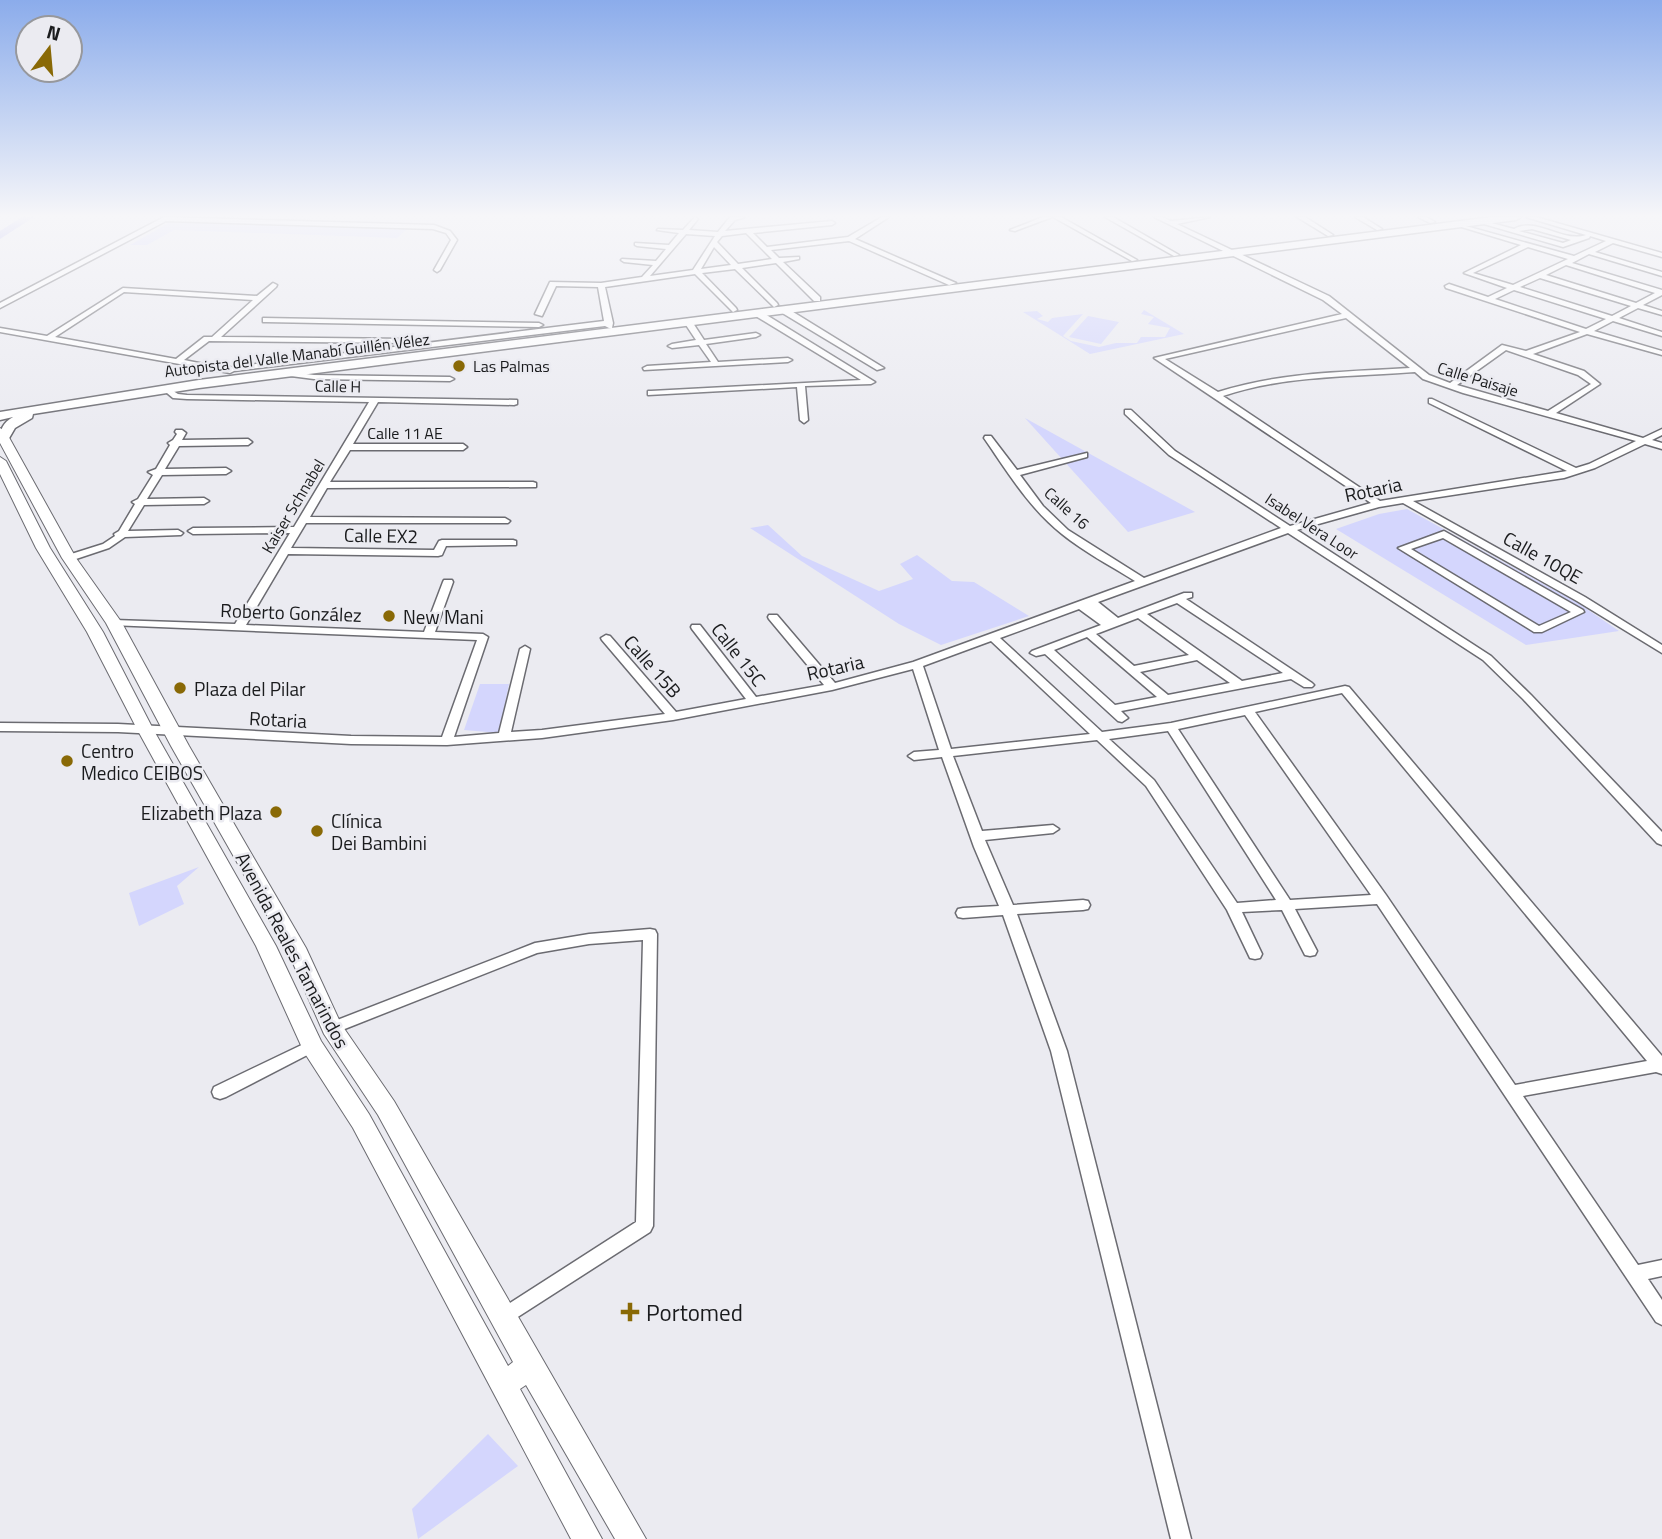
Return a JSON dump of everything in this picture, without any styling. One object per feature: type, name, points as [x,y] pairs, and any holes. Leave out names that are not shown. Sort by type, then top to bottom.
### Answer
[{"type":"main road","name":"Autopista del Valle Manabí Guillén Vélez","points":[[0,408],[83,393],[416,345],[778,307],[908,289]]},
{"type":"main road","name":"Autopista del Valle Manabí Guillén Vélez","points":[[808,302],[915,289]]},
{"type":"main road","name":"Autopista del Valle Manabí Guillén Vélez","points":[[0,416],[164,388],[286,373],[314,373],[757,313],[778,307]]},
{"type":"main road","points":[[1,435],[21,418],[84,400]]},
{"type":"main road","name":"Avenida Reales Tamarindos","points":[[1,435],[67,556],[114,623],[171,730],[289,936],[332,1028],[386,1108],[502,1318],[631,1539]]},
{"type":"main road","name":"Avenida Reales Tamarindos","points":[[0,461],[43,548],[95,632],[145,729],[266,946],[312,1046],[360,1121],[587,1539]]},
{"type":"main road","points":[[266,946],[289,936]]},
{"type":"main road","points":[[503,1384],[531,1365]]},
{"type":"street","points":[[0,306],[33,289]]},
{"type":"street","points":[[215,338],[269,289]]},
{"type":"street","points":[[539,314],[551,289]]},
{"type":"street","points":[[177,362],[207,338],[368,340],[416,345],[607,325],[602,289]]},
{"type":"street","points":[[713,289],[733,310]]},
{"type":"street","points":[[759,289],[778,307],[880,368]]},
{"type":"street","points":[[798,289],[808,302]]},
{"type":"street","name":"Calle Paisaje","points":[[1308,289],[1349,315],[1415,370],[1450,386],[1662,446]]},
{"type":"street","points":[[1458,289],[1662,354]]},
{"type":"street","points":[[1489,299],[1509,289]]},
{"type":"street","points":[[1519,289],[1662,334]]},
{"type":"street","points":[[1585,289],[1662,313]]},
{"type":"street","points":[[49,338],[122,290],[259,298]]},
{"type":"street","points":[[1526,354],[1587,332],[1662,292]]},
{"type":"street","points":[[651,393],[871,382],[757,313]]},
{"type":"street","points":[[1349,315],[1158,358],[1378,504]]},
{"type":"street","points":[[266,320],[586,326]]},
{"type":"street","points":[[688,321],[716,364]]},
{"type":"street","points":[[368,340],[381,322]]},
{"type":"street","points":[[0,330],[230,371]]},
{"type":"street","points":[[672,346],[756,335]]},
{"type":"street","points":[[416,345],[436,341]]},
{"type":"street","points":[[1450,386],[1505,347],[1581,373],[1596,384],[1549,414]]},
{"type":"street","points":[[647,368],[788,360]]},
{"type":"street","points":[[1217,395],[1272,382],[1415,370]]},
{"type":"street","points":[[314,373],[450,379]]},
{"type":"street","points":[[801,384],[804,420]]},
{"type":"street","name":"Calle H","points":[[164,388],[176,396],[187,397],[514,402]]},
{"type":"street","name":"Kaiser Schnabel","points":[[239,628],[374,400]]},
{"type":"street","points":[[1432,401],[1576,472]]},
{"type":"street","name":"Isabel Vera Loor","points":[[1128,412],[1172,453],[1487,658],[1660,836]]},
{"type":"street","name":"Rotaria","points":[[0,727],[145,729],[351,740],[447,741],[504,737],[673,716],[754,702],[832,687],[917,664],[1289,529],[1378,504],[1576,472],[1662,432]]},
{"type":"street","name":"Calle 16","points":[[988,438],[1040,509],[1065,532],[1144,583]]},
{"type":"street","points":[[67,556],[110,544],[172,443],[248,442]]},
{"type":"street","name":"Calle 11 AE","points":[[347,447],[463,446]]},
{"type":"street","points":[[1013,474],[1084,455]]},
{"type":"street","points":[[155,471],[226,471]]},
{"type":"street","points":[[324,485],[533,485]]},
{"type":"street","name":"Calle 10QE","points":[[1404,500],[1581,599],[1662,650]]},
{"type":"street","points":[[137,502],[204,501]]},
{"type":"street","points":[[303,520],[505,521]]},
{"type":"street","points":[[193,531],[297,530]]},
{"type":"street","points":[[118,534],[178,533]]},
{"type":"street","points":[[1444,534],[1579,612],[1538,630],[1403,548],[1444,534]]},
{"type":"street","name":"Calle EX2","points":[[285,551],[438,553],[442,543],[513,543]]},
{"type":"street","points":[[428,635],[448,582]]},
{"type":"street","points":[[1122,718],[1041,651],[1183,597],[1308,685]]},
{"type":"street","points":[[1087,604],[1112,623]]},
{"type":"street","points":[[1139,614],[1240,685]]},
{"type":"street","points":[[773,617],[832,687]]},
{"type":"street","name":"Roberto González","points":[[114,623],[483,637],[447,741]]},
{"type":"street","name":"Calle 15C","points":[[696,627],[754,702]]},
{"type":"street","points":[[1088,633],[1166,699]]},
{"type":"street","name":"Calle 15B","points":[[606,638],[673,716]]},
{"type":"street","points":[[994,638],[1150,783],[1233,908],[1255,954]]},
{"type":"street","points":[[504,737],[525,649]]},
{"type":"street","points":[[1132,670],[1198,656]]},
{"type":"street","points":[[917,664],[946,753],[1007,910],[1063,1067],[1181,1539]]},
{"type":"street","points":[[1112,709],[1293,675]]},
{"type":"street","points":[[914,756],[1171,727],[1345,689],[1661,1066]]},
{"type":"street","points":[[1248,710],[1381,899],[1662,1316]]},
{"type":"street","points":[[1171,727],[1286,905],[1310,951]]},
{"type":"street","points":[[977,836],[1053,829]]},
{"type":"street","points":[[1233,908],[1381,899]]},
{"type":"street","points":[[963,913],[1083,905]]},
{"type":"street","points":[[332,1028],[523,952],[589,939],[650,934],[644,1226],[502,1318]]},
{"type":"street","points":[[220,1092],[312,1046]]},
{"type":"street","points":[[1511,1092],[1661,1066]]},
{"type":"street","points":[[1634,1273],[1662,1269]]},
{"type":"shaded area","points":[[1144,310],[1184,334],[1090,354],[1023,312],[1037,311],[1043,316],[1037,319],[1048,322],[1052,318],[1083,314],[1063,336],[1071,341],[1099,347],[1116,343],[1137,343],[1141,337],[1165,337],[1170,328],[1148,324],[1154,317],[1141,314]]},
{"type":"shaded area","points":[[1088,316],[1119,322],[1101,344],[1069,337]]},
{"type":"shaded area","points":[[1025,418],[1195,512],[1128,532]]},
{"type":"shaded area","points":[[1407,509],[1578,603],[1619,631],[1526,645],[1336,529],[1379,514]]},
{"type":"shaded area","points":[[768,525],[802,556],[879,591],[913,579],[900,564],[917,555],[952,581],[974,582],[1029,616],[941,645],[899,624],[750,528]]},
{"type":"shaded area","points":[[480,684],[509,684],[499,733],[464,730]]},
{"type":"shaded area","points":[[199,867],[177,886],[184,904],[139,926],[129,893]]},
{"type":"shaded area","points":[[488,1434],[518,1466],[418,1539],[412,1509]]},
{"type":"place","name":"Las Palmas","points":[[459,366]]},
{"type":"place","name":"New Mani","points":[[389,616]]},
{"type":"place","name":"Plaza del Pilar","points":[[180,688]]},
{"type":"place","name":"Centro Medico CEIBOS","points":[[67,761]]},
{"type":"place","name":"Elizabeth Plaza","points":[[276,812]]},
{"type":"place","name":"Clínica Dei Bambini","points":[[317,831]]},
{"type":"place","name":"Portomed","points":[[630,1312]]}]
